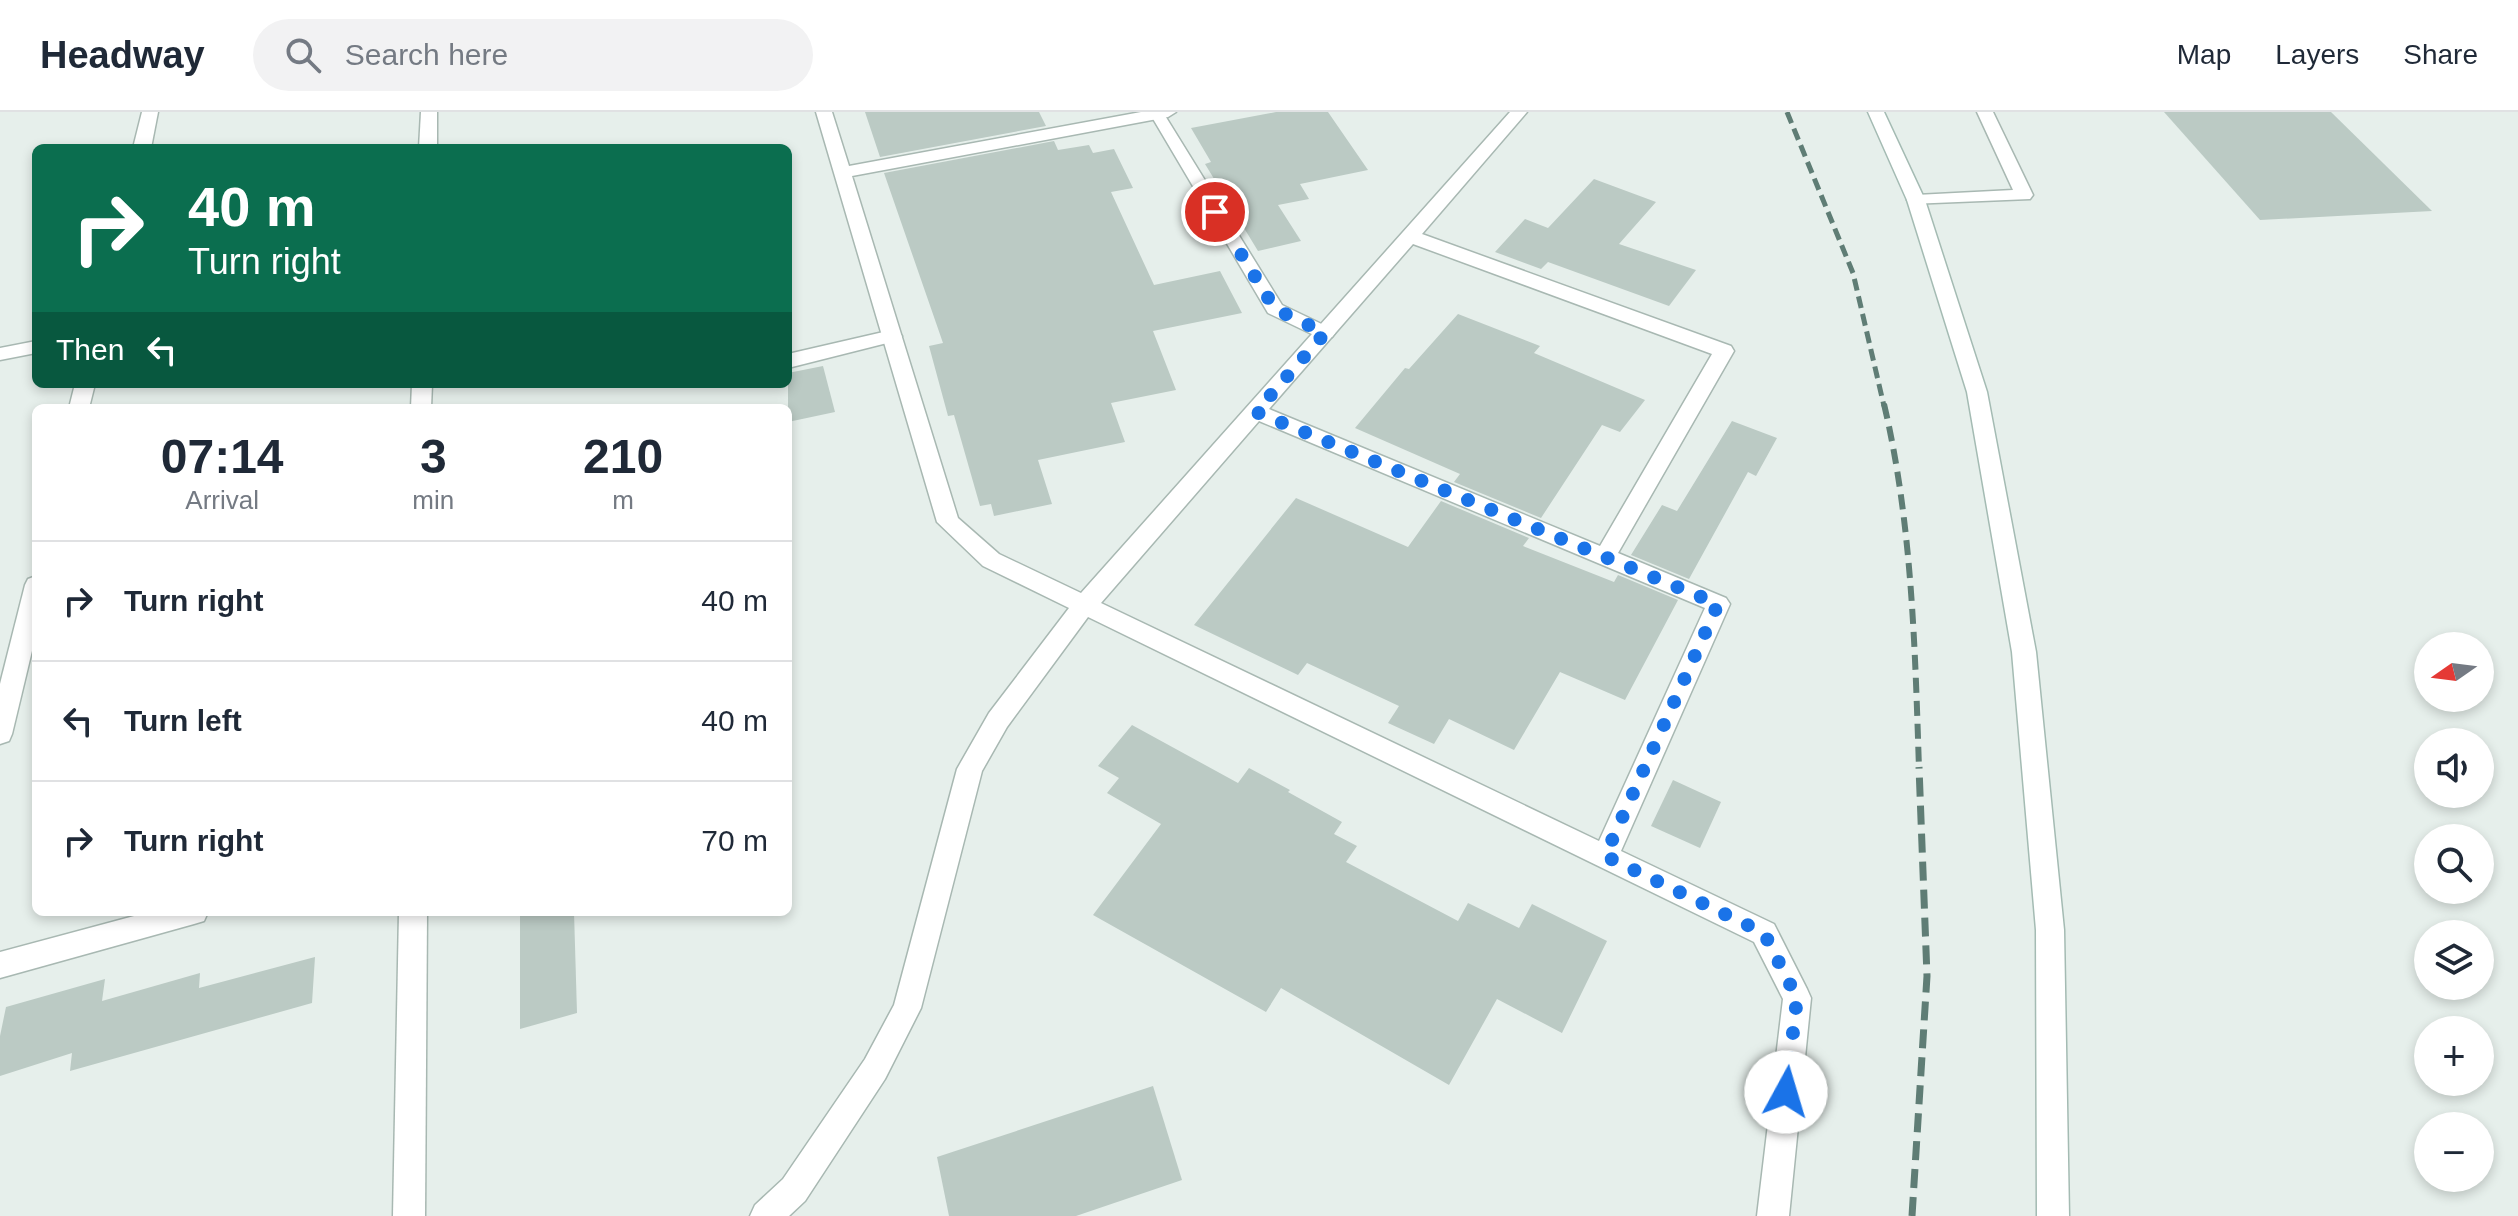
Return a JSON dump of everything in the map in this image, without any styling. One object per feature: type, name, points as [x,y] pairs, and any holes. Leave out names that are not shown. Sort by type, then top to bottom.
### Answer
[{"type":"street","points":[[143,144],[150,112]]},
{"type":"street","points":[[428,144],[429,112]]},
{"type":"street","points":[[824,112],[948,522],[991,560],[1764,933],[1797,998],[1773,1216]]},
{"type":"street","points":[[766,1216],[794,1190],[875,1069],[901,1020],[911,994],[970,769],[998,720],[1084,606],[1519,112]]},
{"type":"street","points":[[1876,112],[1916,200],[1977,392],[2024,652],[2050,930],[2053,1216]]},
{"type":"street","points":[[1916,200],[2024,195],[1985,112]]},
{"type":"street","points":[[842,173],[1162,113],[1275,309],[1325,333]]},
{"type":"street","points":[[1410,236],[1724,351],[1605,557]]},
{"type":"street","points":[[792,360],[892,336]]},
{"type":"street","points":[[0,354],[32,348]]},
{"type":"street","points":[[1256,412],[1718,604],[1605,856]]},
{"type":"street","points":[[0,734],[32,602]]},
{"type":"street","points":[[0,965],[179,916]]},
{"type":"street","points":[[409,1216],[413,916]]},
{"type":"building","points":[[865,112],[1039,112],[1046,126],[880,157]]},
{"type":"building","points":[[1276,112],[1328,112],[1368,170],[1300,184],[1309,199],[1278,205],[1301,241],[1258,251],[1205,164],[1211,162],[1191,128]]},
{"type":"building","points":[[2164,112],[2331,112],[2432,211],[2260,220]]},
{"type":"building","points":[[1054,141],[1058,150],[1089,145],[1093,153],[1114,149],[1133,188],[1111,192],[1154,285],[1220,271],[1242,313],[1153,331],[1176,390],[1111,403],[1125,442],[1038,460],[1052,504],[994,516],[991,504],[980,506],[954,415],[948,416],[929,346],[943,343],[884,173]]},
{"type":"building","points":[[1594,179],[1656,202],[1619,244],[1696,270],[1669,306],[1548,262],[1541,269],[1495,252],[1525,219],[1548,228]]},
{"type":"building","points":[[1458,314],[1540,346],[1534,353],[1645,400],[1620,432],[1602,425],[1541,518],[1454,482],[1460,474],[1355,428],[1405,368],[1409,369]]},
{"type":"building","points":[[823,366],[835,412],[792,421],[788,388],[792,388],[792,372]]},
{"type":"building","points":[[1732,421],[1777,438],[1756,476],[1748,472],[1689,579],[1631,555],[1662,505],[1677,511]]},
{"type":"building","points":[[1296,498],[1408,547],[1441,501],[1529,538],[1523,546],[1614,582],[1618,575],[1678,600],[1625,700],[1560,672],[1514,750],[1449,719],[1434,744],[1388,723],[1399,706],[1307,663],[1298,675],[1194,625]]},
{"type":"building","points":[[1132,725],[1238,783],[1249,768],[1290,790],[1288,792],[1342,822],[1334,834],[1357,846],[1346,862],[1458,921],[1468,903],[1519,928],[1532,904],[1607,941],[1562,1033],[1497,999],[1449,1085],[1281,988],[1266,1012],[1093,915],[1161,824],[1107,793],[1119,778],[1098,766]]},
{"type":"building","points":[[1673,780],[1721,802],[1700,848],[1651,826]]},
{"type":"building","points":[[520,916],[574,916],[577,1013],[520,1029]]},
{"type":"building","points":[[315,957],[312,1003],[70,1071],[72,1053],[0,1076],[0,1036],[6,1007],[105,979],[102,1001],[200,973],[199,988]]},
{"type":"building","points":[[1153,1086],[1182,1180],[1076,1216],[949,1216],[937,1157]]},
{"type":"railway","points":[[1787,112],[1853,273],[1884,406]]},
{"type":"railway","points":[[1884,404],[1901,494],[1906,540],[1914,631],[1919,769]]},
{"type":"railway","points":[[1912,1216],[1927,976],[1919,767]]},
{"type":"route","points":[[1215,212],[1275,309],[1325,333],[1256,412],[1718,604],[1605,856],[1764,933],[1797,998],[1786,1092]]}]
